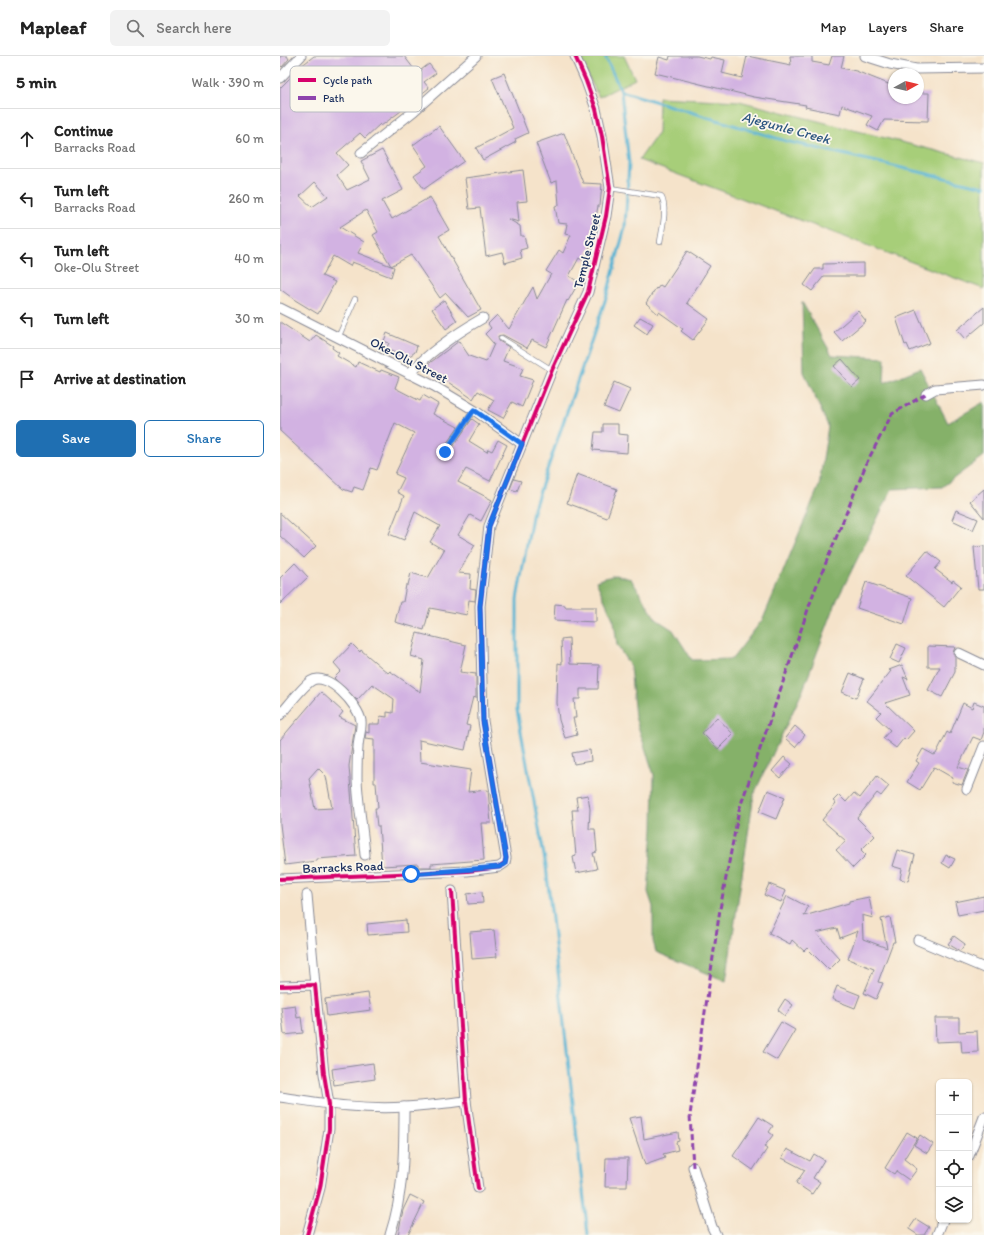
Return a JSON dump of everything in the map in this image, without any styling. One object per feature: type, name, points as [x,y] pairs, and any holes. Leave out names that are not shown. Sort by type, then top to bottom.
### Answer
[{"type":"street","points":[[291,66],[301,56]]},
{"type":"street","points":[[422,104],[476,56]]},
{"type":"street","name":"Temple Street","points":[[522,444],[552,370],[588,292],[613,188],[596,109],[586,80],[574,56]]},
{"type":"street","points":[[865,56],[890,64],[916,68],[984,68]]},
{"type":"street","points":[[280,78],[290,68]]},
{"type":"street","points":[[360,153],[413,112]]},
{"type":"street","name":"Oke-Olu Street","points":[[280,308],[409,374],[474,410],[522,444]]},
{"type":"street","points":[[409,374],[419,362],[466,328],[483,318]]},
{"type":"street","points":[[926,394],[934,389],[984,385]]},
{"type":"street","name":"Barracks Road","points":[[280,879],[467,871],[499,867],[505,864],[506,858],[483,721],[480,606],[489,526],[522,444]]},
{"type":"street","points":[[958,653],[984,665]]},
{"type":"street","points":[[280,715],[311,681],[320,678],[336,687],[352,702],[359,712],[361,722],[358,748],[357,781],[365,855]]},
{"type":"street","points":[[967,789],[984,746]]},
{"type":"street","points":[[452,891],[466,1101],[478,1188]]},
{"type":"street","points":[[307,895],[324,1074],[329,1104],[329,1128],[320,1188],[307,1235]]},
{"type":"street","points":[[918,940],[984,968]]},
{"type":"street","points":[[280,986],[315,985]]},
{"type":"street","points":[[280,1097],[329,1104],[404,1107],[466,1101]]},
{"type":"street","points":[[390,1235],[399,1204],[403,1174],[404,1107]]},
{"type":"street","points":[[971,1151],[984,1117]]},
{"type":"street","points":[[693,1167],[712,1228],[716,1235]]},
{"type":"street","points":[[937,1235],[942,1223]]},
{"type":"lane","points":[[613,188],[662,196],[664,200],[664,219],[660,242]]},
{"type":"lane","points":[[338,338],[355,299]]},
{"type":"lane","points":[[501,338],[552,370]]},
{"type":"lane","points":[[445,452],[474,410]]},
{"type":"green space","points":[[578,56],[624,56],[635,79],[599,97]]},
{"type":"green space","points":[[659,97],[739,101],[984,163],[984,289],[639,160],[658,133]]},
{"type":"green space","points":[[802,302],[832,355],[885,358],[884,383],[920,368],[948,423],[984,402],[984,456],[942,487],[892,489],[837,600],[803,690],[754,794],[726,981],[656,952],[653,941],[653,907],[648,892],[653,829],[654,775],[635,717],[630,666],[617,645],[614,621],[596,581],[615,575],[631,579],[656,619],[673,630],[692,660],[732,659],[763,619],[819,486],[828,426],[804,372]]},
{"type":"building","points":[[280,56],[287,56],[289,59],[282,67],[280,65]]},
{"type":"building","points":[[314,56],[404,56],[412,66],[301,66]]},
{"type":"building","points":[[670,56],[697,56],[725,60],[722,73],[742,78],[747,56],[791,65],[790,56],[812,56],[812,62],[829,65],[832,56],[844,56],[841,68],[856,71],[888,84],[888,104],[924,104],[924,93],[929,93],[928,121],[884,120],[878,131],[867,125],[872,116],[842,105],[840,114],[805,107],[806,105],[754,97],[655,73],[659,57],[669,60]]},
{"type":"building","points":[[429,64],[436,73],[424,82],[429,88],[422,93],[422,69]]},
{"type":"building","points":[[504,73],[528,133],[515,139],[516,142],[483,160],[476,148],[513,128],[492,78]]},
{"type":"building","points":[[290,78],[290,112],[400,112],[381,126],[380,124],[365,138],[360,133],[337,153],[348,165],[337,175],[347,190],[370,179],[361,161],[382,150],[403,190],[382,201],[392,219],[430,197],[449,230],[439,236],[481,310],[468,317],[446,293],[440,298],[411,255],[391,266],[394,267],[391,277],[352,262],[350,266],[333,256],[322,276],[335,282],[318,314],[280,289],[280,88]],"holes":[[[315,182],[328,196],[312,207],[300,196]],[[366,210],[378,232],[373,235],[391,266],[358,253],[364,242],[340,227]]]},
{"type":"building","points":[[439,126],[464,161],[424,189],[414,175],[427,166],[413,145]]},
{"type":"building","points":[[564,133],[583,183],[602,184],[600,206],[598,206],[595,223],[593,223],[590,247],[584,261],[579,258],[569,276],[579,282],[568,301],[567,300],[546,347],[532,340],[527,348],[503,335],[498,336],[499,341],[509,347],[503,361],[523,368],[520,376],[533,380],[522,407],[512,402],[503,418],[488,410],[494,400],[478,391],[473,399],[442,378],[441,380],[433,375],[427,365],[459,341],[469,356],[486,362],[494,344],[485,334],[491,328],[488,324],[497,315],[509,329],[533,287],[537,299],[551,274],[546,271],[559,250],[563,253],[571,235],[565,234],[567,224],[558,223],[555,206],[559,205],[557,181],[551,183],[536,143]]},
{"type":"building","points":[[523,170],[527,201],[517,202],[519,222],[508,219],[520,226],[521,236],[524,236],[527,248],[520,250],[522,258],[505,263],[502,252],[486,256],[480,208],[469,209],[465,178]]},
{"type":"building","points":[[687,251],[710,266],[687,303],[709,319],[693,340],[681,331],[683,329],[659,312],[658,314],[646,303],[656,288],[657,289],[660,285],[663,287]]},
{"type":"building","points":[[864,263],[864,276],[824,276],[812,291],[804,285],[815,269],[823,269],[823,264]]},
{"type":"building","points":[[444,300],[457,321],[446,329],[432,309]]},
{"type":"building","points":[[984,307],[984,323],[965,339],[957,330]]},
{"type":"building","points":[[916,310],[930,343],[910,351],[907,344],[905,345],[896,318]]},
{"type":"building","points":[[858,311],[866,321],[842,341],[834,332]]},
{"type":"building","points":[[640,317],[653,324],[647,334],[634,325]]},
{"type":"building","points":[[280,322],[310,342],[316,335],[333,346],[332,348],[339,353],[337,356],[356,367],[358,362],[380,372],[381,370],[399,377],[395,388],[420,401],[423,395],[438,404],[433,414],[458,427],[442,450],[443,455],[448,454],[472,419],[479,424],[469,441],[487,452],[488,449],[492,451],[498,440],[507,445],[490,481],[466,469],[458,482],[492,500],[481,521],[470,515],[458,535],[475,545],[458,573],[471,574],[470,589],[476,590],[475,601],[469,600],[467,615],[430,608],[424,630],[395,622],[400,602],[403,602],[406,585],[408,585],[411,573],[428,578],[444,550],[430,542],[440,526],[415,512],[404,540],[389,534],[404,496],[397,492],[404,478],[395,474],[414,433],[395,423],[377,470],[371,468],[363,490],[354,487],[352,492],[343,489],[280,431]]},
{"type":"building","points":[[387,333],[417,346],[415,352],[407,358],[386,349],[389,343],[384,341]]},
{"type":"building","points":[[842,359],[860,380],[852,387],[834,366]]},
{"type":"building","points":[[614,382],[630,389],[619,413],[604,407]]},
{"type":"building","points":[[603,424],[618,424],[618,434],[628,435],[627,453],[593,450],[595,432],[603,432]]},
{"type":"building","points":[[577,474],[617,489],[607,518],[567,503]]},
{"type":"building","points":[[514,479],[521,481],[517,491],[510,489]]},
{"type":"building","points":[[984,489],[984,518],[970,501]]},
{"type":"building","points":[[956,510],[978,519],[973,530],[952,520]]},
{"type":"building","points":[[280,513],[316,546],[304,558],[280,536]]},
{"type":"building","points":[[984,546],[984,589],[978,589],[974,547]]},
{"type":"building","points":[[927,551],[941,562],[935,569],[952,582],[953,580],[961,586],[944,607],[906,576]]},
{"type":"building","points":[[295,563],[308,577],[280,604],[280,578]]},
{"type":"building","points":[[866,582],[912,598],[904,624],[857,608]]},
{"type":"building","points":[[555,604],[565,605],[565,607],[596,607],[596,622],[554,620]]},
{"type":"building","points":[[417,633],[466,645],[460,672],[476,674],[476,698],[473,697],[466,725],[470,726],[465,750],[419,740],[420,762],[471,770],[468,792],[488,790],[491,823],[481,823],[484,860],[431,864],[431,867],[418,867],[418,864],[382,866],[379,826],[377,826],[375,808],[378,808],[376,783],[374,783],[374,739],[365,738],[366,732],[369,733],[369,724],[379,724],[380,716],[387,717],[387,712],[393,713],[394,699],[372,684],[357,700],[334,678],[341,671],[334,663],[352,644],[360,652],[361,650],[388,673],[390,671],[420,692],[424,660],[411,656]]},
{"type":"building","points":[[569,638],[570,664],[599,665],[598,689],[580,689],[580,699],[574,699],[576,718],[573,718],[577,735],[565,738],[559,720],[557,703],[558,663],[562,664],[561,639]]},
{"type":"building","points":[[897,644],[906,648],[899,663],[890,659]]},
{"type":"building","points":[[928,646],[955,647],[953,653],[955,657],[955,672],[942,697],[928,690],[940,667],[928,667]]},
{"type":"building","points":[[902,665],[908,679],[903,677],[910,695],[885,703],[914,731],[906,740],[904,738],[896,748],[883,738],[890,730],[876,717],[881,712],[867,701],[891,671],[889,670]]},
{"type":"building","points":[[850,673],[864,679],[856,698],[842,692]]},
{"type":"building","points":[[321,692],[343,712],[339,717],[355,725],[349,766],[356,856],[317,859],[317,861],[285,865],[280,824],[280,740]],"holes":[[[318,768],[326,776],[332,808],[315,809],[309,778]]]},
{"type":"building","points":[[974,702],[984,706],[984,732],[981,740],[973,737],[958,767],[968,770],[962,785],[952,782],[953,778],[934,767],[920,790],[907,782],[919,763],[916,761],[923,749],[934,755],[936,754],[947,732],[950,734],[963,703],[972,708]]},
{"type":"building","points":[[717,717],[733,734],[718,749],[702,733]]},
{"type":"building","points":[[795,726],[805,735],[795,747],[785,738]]},
{"type":"building","points":[[590,750],[591,761],[574,764],[572,753]]},
{"type":"building","points":[[784,757],[792,764],[780,778],[772,771]]},
{"type":"building","points":[[877,776],[889,786],[881,796],[877,793],[857,818],[875,836],[861,850],[866,855],[853,868],[836,850],[846,841],[822,820],[836,803],[833,801],[839,795],[846,802],[854,793],[860,798]]},
{"type":"building","points":[[768,790],[785,797],[776,819],[759,812]]},
{"type":"building","points":[[588,795],[590,809],[589,829],[595,829],[597,852],[593,853],[597,869],[576,873],[573,857],[576,856],[572,810],[578,810],[576,797]]},
{"type":"building","points":[[897,850],[915,855],[908,881],[900,879],[902,869],[892,866]]},
{"type":"building","points":[[946,855],[955,859],[950,868],[942,863]]},
{"type":"building","points":[[769,884],[786,891],[781,902],[764,895]]},
{"type":"building","points":[[482,892],[483,903],[468,904],[467,894]]},
{"type":"building","points":[[787,896],[808,907],[804,916],[849,903],[849,901],[869,897],[873,918],[862,915],[863,939],[887,948],[881,919],[890,917],[895,942],[893,942],[878,982],[883,983],[876,999],[864,993],[874,969],[848,959],[858,931],[840,938],[837,928],[816,933],[840,959],[829,970],[807,948],[804,951],[792,940],[790,944],[769,933]]},
{"type":"building","points":[[984,896],[984,910],[958,915],[955,902]]},
{"type":"building","points":[[406,920],[407,932],[368,935],[367,924]]},
{"type":"building","points":[[494,930],[497,957],[472,959],[470,932]]},
{"type":"building","points":[[954,936],[965,944],[960,951],[948,944]]},
{"type":"building","points":[[837,986],[860,995],[855,1008],[832,999]]},
{"type":"building","points":[[368,993],[371,1010],[327,1016],[325,999]]},
{"type":"building","points":[[785,999],[793,1005],[785,1016],[778,1010]]},
{"type":"building","points":[[295,1005],[297,1018],[301,1017],[303,1033],[284,1035],[281,1007]]},
{"type":"building","points":[[935,1018],[959,1018],[959,1032],[977,1031],[978,1052],[962,1053],[961,1041],[936,1042]]},
{"type":"building","points":[[781,1022],[795,1030],[777,1060],[763,1052]]},
{"type":"building","points":[[373,1063],[375,1079],[334,1085],[332,1069]]},
{"type":"building","points":[[641,1116],[644,1139],[678,1132],[679,1141],[676,1142],[678,1150],[663,1154],[665,1158],[645,1165],[629,1118]]},
{"type":"building","points":[[759,1117],[773,1126],[769,1132],[773,1135],[764,1147],[767,1149],[753,1170],[733,1156]]},
{"type":"building","points":[[907,1132],[917,1138],[904,1159],[917,1169],[909,1180],[896,1171],[894,1174],[885,1168]]},
{"type":"building","points":[[920,1135],[933,1144],[927,1153],[914,1145]]},
{"type":"building","points":[[787,1149],[810,1161],[814,1154],[824,1160],[813,1178],[820,1182],[812,1194],[796,1183],[805,1170],[782,1158]]},
{"type":"building","points":[[606,1158],[628,1158],[627,1187],[605,1187]]},
{"type":"building","points":[[410,1195],[424,1202],[408,1235],[398,1235],[403,1210]]},
{"type":"building","points":[[916,1219],[929,1227],[924,1235],[918,1235],[909,1229]]},
{"type":"waterway","name":"Ajegunle Creek","points":[[605,56],[621,91],[786,141],[984,187]]},
{"type":"waterway","points":[[588,1235],[546,866],[517,710],[517,599],[533,511],[607,295],[625,227],[629,163],[621,91]]},
{"type":"marked path","points":[[693,1167],[690,1115],[720,909],[739,810],[814,592],[867,462],[892,414],[926,394]]},
{"type":"cycle path","points":[[280,879],[467,871],[499,867],[505,863],[506,858],[483,721],[480,606],[489,526],[552,370],[588,292],[606,216],[610,188],[602,136],[596,109],[575,56]]},
{"type":"cycle path","points":[[452,891],[466,1101],[478,1188]]},
{"type":"cycle path","points":[[280,986],[315,985],[324,1074],[329,1104],[329,1129],[320,1188],[307,1235]]},
{"type":"route","points":[[411,874],[467,871],[499,867],[505,864],[506,858],[483,721],[480,606],[489,526],[522,444],[474,410],[445,452]]}]
